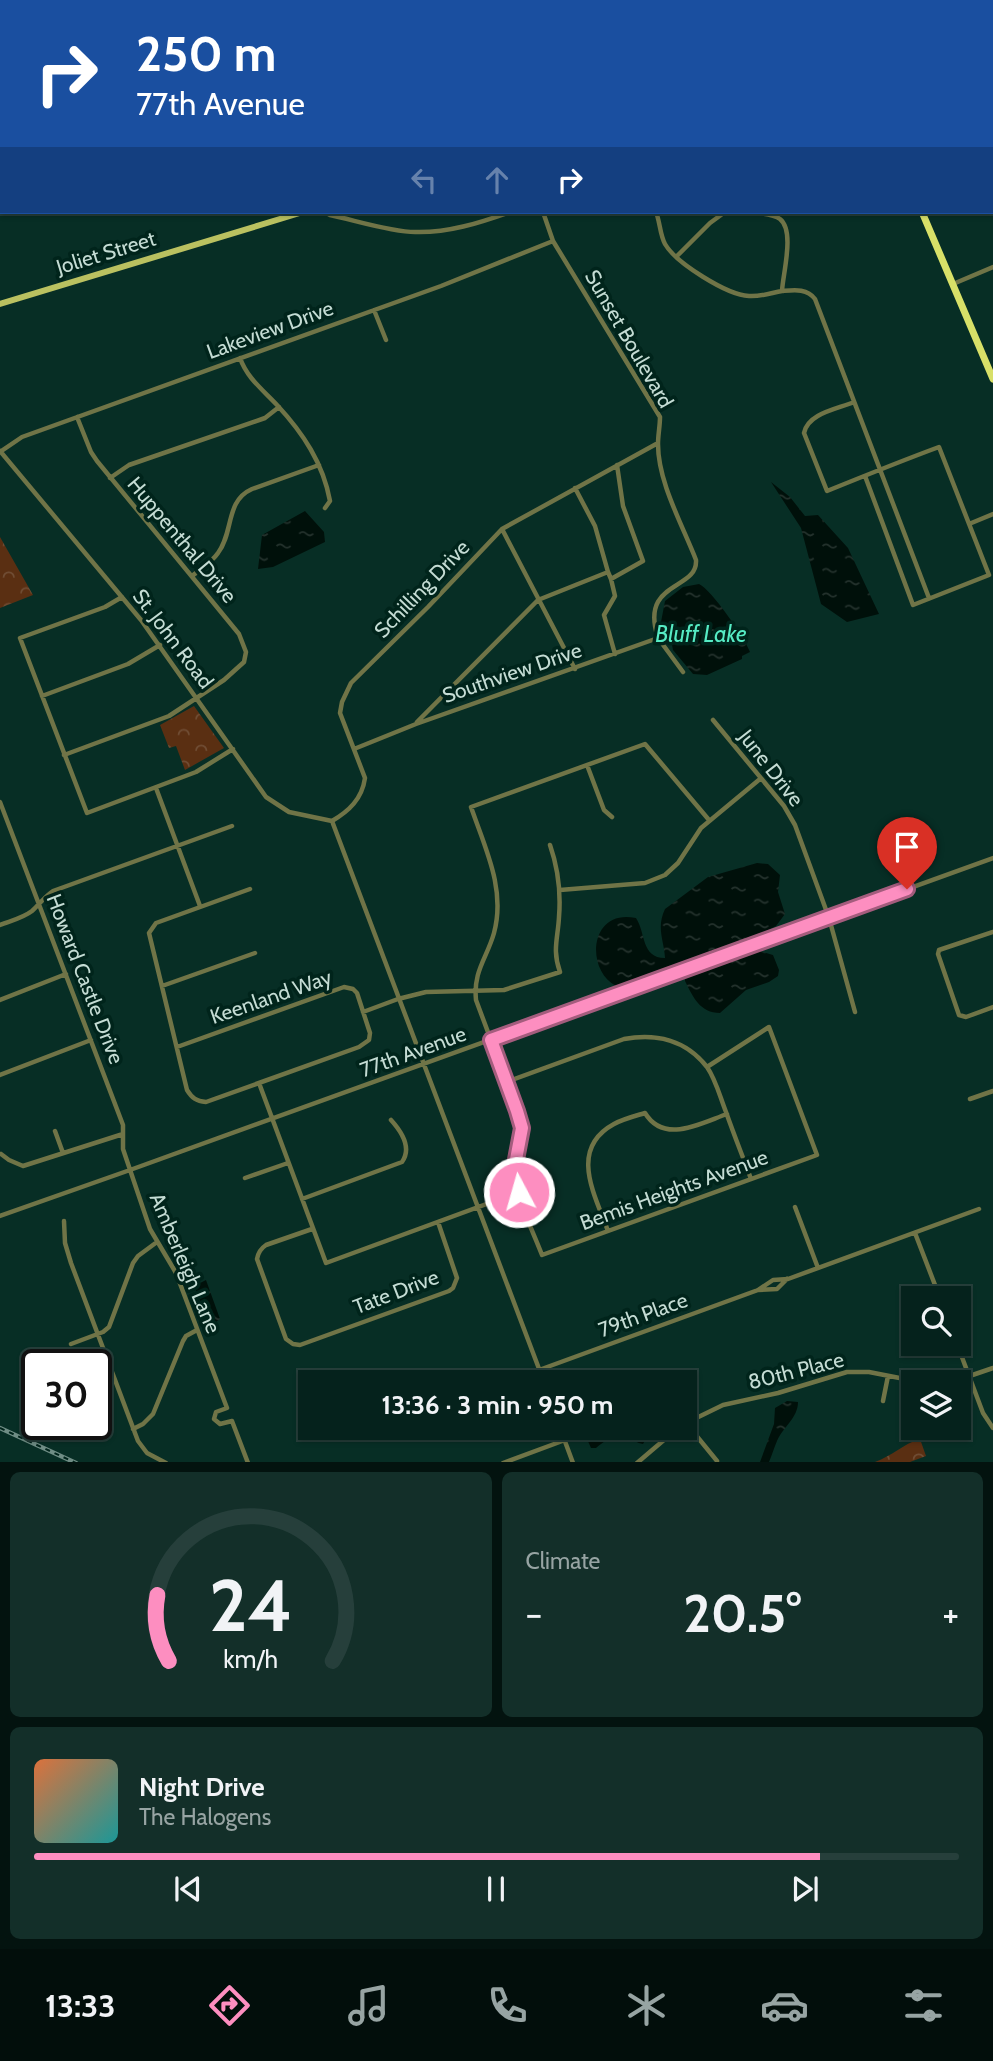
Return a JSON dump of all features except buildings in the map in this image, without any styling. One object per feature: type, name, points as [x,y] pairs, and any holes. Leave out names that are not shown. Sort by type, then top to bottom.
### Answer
[{"type":"highway","points":[[923,214],[993,379]]},
{"type":"main road","name":"Joliet Street","points":[[0,304],[296,214]]},
{"type":"street","points":[[328,214],[412,233],[444,231],[504,214]]},
{"type":"street","name":"Sunset Boulevard","points":[[544,214],[553,242],[660,417],[658,443],[666,486],[696,560],[696,567],[657,602],[653,614],[658,638]]},
{"type":"street","points":[[657,214],[665,244],[712,282],[732,293],[750,296],[782,290],[811,293],[929,598]]},
{"type":"street","points":[[677,256],[710,223],[723,214]]},
{"type":"street","points":[[759,214],[781,220],[788,230],[782,290]]},
{"type":"street","name":"Lakeview Drive","points":[[0,452],[22,437],[374,310],[553,242]]},
{"type":"street","points":[[952,284],[993,267]]},
{"type":"street","points":[[374,310],[386,340]]},
{"type":"street","points":[[240,358],[246,373],[304,437],[319,465],[330,501],[325,508]]},
{"type":"street","points":[[854,402],[810,421],[804,433],[827,491],[865,476],[879,471],[890,464],[939,447],[989,575],[913,605],[865,476]]},
{"type":"street","points":[[110,478],[129,465],[265,418],[279,407]]},
{"type":"street","name":"Huppenthal Drive","points":[[64,755],[162,719],[225,680],[244,662],[246,652],[239,634],[91,452],[78,417]]},
{"type":"street","name":"Schilling Drive","points":[[332,821],[350,810],[360,796],[365,778],[340,713],[351,683],[502,529],[658,443]]},
{"type":"street","name":"St. John Road","points":[[0,452],[160,645],[266,797],[289,812],[332,821]]},
{"type":"street","points":[[192,576],[218,554],[226,539],[233,509],[242,495],[319,465]]},
{"type":"street","points":[[611,579],[643,561],[623,506],[617,465]]},
{"type":"street","points":[[575,488],[595,526],[611,579],[615,596],[604,615],[615,654]]},
{"type":"street","points":[[969,524],[993,514]]},
{"type":"street","points":[[502,529],[575,668]]},
{"type":"street","points":[[416,724],[538,600],[608,572]]},
{"type":"street","points":[[122,597],[105,607],[20,638],[87,813],[196,772],[233,749]]},
{"type":"street","points":[[658,638],[683,672]]},
{"type":"street","name":"Southview Drive","points":[[354,749],[416,724],[658,638]]},
{"type":"street","points":[[42,696],[121,667],[160,645]]},
{"type":"street","name":"June Drive","points":[[713,720],[784,806],[795,825],[829,918],[855,1012]]},
{"type":"street","points":[[259,1083],[326,1263],[519,1192],[514,1170],[522,1128],[475,991],[478,972],[493,935],[498,893],[471,807],[646,744],[709,820]]},
{"type":"street","points":[[587,765],[604,810],[612,817]]},
{"type":"street","points":[[560,890],[625,886],[655,880],[665,875],[678,863],[701,828],[760,779]]},
{"type":"street","points":[[156,788],[200,906]]},
{"type":"street","name":"Howard Castle Drive","points":[[0,802],[123,1125],[123,1149],[130,1170]]},
{"type":"street","points":[[332,821],[539,1370]]},
{"type":"street","points":[[0,925],[29,913],[42,898],[53,891],[232,826]]},
{"type":"street","points":[[250,889],[156,923],[149,933],[187,1090],[194,1100],[206,1102],[364,1045],[369,1040],[370,1032],[363,1012],[398,999],[426,992],[504,990],[560,972],[555,952],[560,890],[550,845]]},
{"type":"street","name":"77th Avenue","points":[[0,1216],[993,858]]},
{"type":"street","points":[[993,932],[939,950],[938,954],[959,1015],[966,1017],[993,1007]]},
{"type":"street","points":[[162,986],[255,953]]},
{"type":"street","points":[[0,1000],[66,974]]},
{"type":"street","name":"Keenland Way","points":[[177,1046],[344,987],[353,989],[363,1012]]},
{"type":"street","name":"Bemis Heights Avenue","points":[[519,1192],[542,1255],[817,1155],[769,1027],[707,1067]]},
{"type":"street","points":[[506,1082],[624,1039],[640,1036],[677,1042],[707,1067],[751,1179]]},
{"type":"street","points":[[0,1075],[91,1040]]},
{"type":"street","points":[[970,1099],[993,1091]]},
{"type":"street","points":[[608,1231],[589,1180],[587,1167],[591,1149],[600,1135],[616,1123],[645,1112],[653,1123],[670,1130],[680,1130],[727,1114]]},
{"type":"street","points":[[302,1199],[402,1162],[407,1149],[399,1129],[391,1120]]},
{"type":"street","points":[[55,1131],[63,1153]]},
{"type":"street","points":[[1,1154],[23,1166],[123,1134]]},
{"type":"street","points":[[245,1178],[288,1163]]},
{"type":"street","name":"Amberleigh Lane","points":[[130,1170],[150,1228],[173,1266],[248,1462]]},
{"type":"street","points":[[795,1207],[818,1268]]},
{"type":"street","name":"79th Place","points":[[539,1370],[758,1290],[773,1280],[788,1279],[979,1209]]},
{"type":"street","points":[[64,1221],[68,1253],[133,1429],[142,1447],[166,1462]]},
{"type":"street","name":"Tate Drive","points":[[312,1228],[266,1245],[257,1255],[286,1339],[292,1344],[300,1345],[449,1291],[457,1278],[438,1222]]},
{"type":"street","points":[[915,1233],[935,1286]]},
{"type":"street","points":[[71,1344],[108,1327],[133,1263],[157,1242]]},
{"type":"street","name":"79th Place","points":[[758,1290],[777,1289],[788,1279]]},
{"type":"street","points":[[133,1429],[144,1424],[153,1414],[183,1341],[197,1330]]},
{"type":"street","points":[[971,1376],[993,1368]]},
{"type":"street","name":"80th Place","points":[[697,1418],[723,1405],[778,1393],[847,1372],[858,1371],[901,1378]]},
{"type":"street","points":[[883,1401],[888,1376]]},
{"type":"street","points":[[971,1382],[986,1420],[993,1428]]},
{"type":"street","name":"Amberleigh Lane","points":[[227,1408],[216,1412],[214,1419],[220,1424],[232,1420]]},
{"type":"street","points":[[697,1438],[717,1461]]},
{"type":"street","points":[[503,1462],[565,1440],[573,1462]]},
{"type":"street","points":[[637,1462],[664,1440]]},
{"type":"green space","points":[[0,537],[33,595],[0,608]]},
{"type":"green space","points":[[194,706],[224,748],[185,770],[176,746],[169,748],[160,725]]},
{"type":"green space","points":[[920,1440],[926,1456],[910,1462],[875,1462],[887,1457]]},
{"type":"water","points":[[771,482],[790,497],[805,516],[818,515],[848,548],[879,614],[847,622],[821,604],[801,528]]},
{"type":"water","points":[[305,511],[324,532],[325,542],[273,567],[258,569],[262,535]]},
{"type":"water","name":"Bluff Lake","points":[[699,584],[727,615],[750,652],[742,656],[742,659],[707,675],[693,674],[673,650],[671,640],[665,634],[661,622],[665,601],[683,587]]},
{"type":"water","points":[[757,863],[768,864],[780,875],[778,892],[785,914],[776,926],[754,937],[756,950],[773,955],[779,970],[778,976],[746,990],[720,1013],[702,1007],[691,993],[685,981],[685,976],[695,970],[690,961],[616,986],[606,978],[596,955],[601,931],[609,922],[620,917],[636,918],[648,949],[657,957],[665,958],[661,928],[665,909],[708,877]]},
{"type":"water","points":[[206,1280],[220,1319],[212,1325],[194,1286]]},
{"type":"water","points":[[787,1401],[798,1402],[796,1413],[780,1436],[769,1462],[760,1462],[774,1424],[775,1408]]},
{"type":"water","points":[[587,1440],[607,1440],[596,1448],[591,1448]]},
{"type":"railway","points":[[0,1428],[74,1462]]},
{"type":"route","points":[[519,1192],[514,1179],[514,1163],[522,1128],[491,1040],[907,889]]}]
